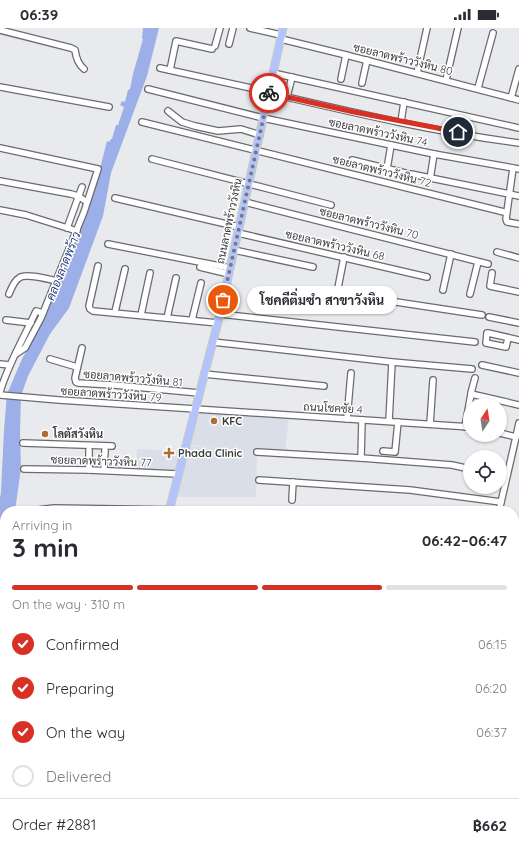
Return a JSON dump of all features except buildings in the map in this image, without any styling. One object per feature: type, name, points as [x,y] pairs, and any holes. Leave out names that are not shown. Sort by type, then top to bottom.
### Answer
[{"type":"main road","name":"ถนนลาดพร้าววังหิน","points":[[170,506],[218,323],[282,34]]},
{"type":"street","points":[[170,70],[176,41],[214,48],[220,28]]},
{"type":"street","points":[[229,44],[233,28]]},
{"type":"street","name":"ซอยลาดพร้าววังหิน 80","points":[[250,28],[282,34],[346,55],[478,88],[519,100]]},
{"type":"street","points":[[417,73],[427,28]]},
{"type":"street","points":[[446,80],[458,28]]},
{"type":"street","points":[[0,30],[71,48],[75,50],[79,65],[84,69]]},
{"type":"street","points":[[478,88],[493,33]]},
{"type":"street","points":[[341,79],[346,55]]},
{"type":"street","points":[[362,82],[367,60]]},
{"type":"street","points":[[160,68],[401,122],[499,140],[519,142]]},
{"type":"street","points":[[511,98],[519,69]]},
{"type":"street","points":[[273,73],[519,128]]},
{"type":"street","points":[[287,97],[292,77]]},
{"type":"street","points":[[0,87],[110,107]]},
{"type":"street","name":"ซอยลาดพร้าววังหิน 74","points":[[148,89],[263,118],[434,154],[516,168]]},
{"type":"street","points":[[401,122],[404,102]]},
{"type":"street","points":[[168,111],[182,122],[195,126],[218,131],[241,130],[260,135]]},
{"type":"street","name":"ซอยลาดพร้าววังหิน 72","points":[[142,122],[504,212]]},
{"type":"street","points":[[387,168],[391,145]]},
{"type":"street","points":[[0,148],[98,168],[77,231],[43,313],[25,348],[16,354]]},
{"type":"street","points":[[430,179],[434,154]]},
{"type":"street","points":[[152,159],[331,205]]},
{"type":"street","points":[[352,160],[430,179],[519,196]]},
{"type":"street","points":[[516,168],[506,221],[519,224]]},
{"type":"street","points":[[0,181],[78,196],[87,202]]},
{"type":"street","points":[[67,228],[82,187]]},
{"type":"street","name":"ซอยลาดพร้าววังหิน 68","points":[[116,198],[427,277]]},
{"type":"street","name":"ซอยลาดพร้าววังหิน 70","points":[[245,202],[488,264]]},
{"type":"street","points":[[0,210],[26,215],[77,231]]},
{"type":"street","points":[[108,244],[230,271]]},
{"type":"street","points":[[234,250],[313,267]]},
{"type":"street","points":[[497,252],[519,258]]},
{"type":"street","points":[[443,290],[451,254]]},
{"type":"street","points":[[344,257],[336,292],[337,294],[482,316]]},
{"type":"street","points":[[470,294],[478,262]]},
{"type":"street","points":[[98,266],[89,306],[93,311],[218,323]]},
{"type":"street","points":[[200,268],[230,271]]},
{"type":"street","points":[[115,312],[125,269]]},
{"type":"street","points":[[492,273],[490,286],[519,292]]},
{"type":"street","points":[[141,315],[150,274]]},
{"type":"street","points":[[8,294],[18,278],[22,276],[57,280]]},
{"type":"street","points":[[167,318],[176,278]]},
{"type":"street","points":[[192,320],[202,283]]},
{"type":"street","points":[[0,392],[10,365],[36,311],[43,313]]},
{"type":"street","points":[[220,314],[475,342]]},
{"type":"street","points":[[489,317],[519,323]]},
{"type":"street","points":[[6,320],[31,323]]},
{"type":"street","points":[[508,338],[519,340]]},
{"type":"street","points":[[213,342],[392,362],[472,369]]},
{"type":"street","name":"ซอยลาดพร้าววังหิน 81","points":[[82,348],[75,378],[76,382],[78,383],[199,393]]},
{"type":"street","points":[[50,359],[77,367]]},
{"type":"street","points":[[389,421],[392,362]]},
{"type":"street","points":[[0,364],[10,365]]},
{"type":"street","points":[[482,365],[519,373]]},
{"type":"street","points":[[347,419],[351,373]]},
{"type":"street","points":[[204,374],[324,386]]},
{"type":"street","points":[[470,398],[475,378]]},
{"type":"street","points":[[430,424],[433,380]]},
{"type":"street","points":[[471,393],[519,405]]},
{"type":"street","name":"ซอยลาดพร้าววังหิน 79","points":[[0,395],[195,410]]},
{"type":"street","name":"ถนนโชคชัย 4","points":[[195,410],[463,427]]},
{"type":"street","points":[[361,458],[362,420]]},
{"type":"street","points":[[384,451],[395,452],[398,422]]},
{"type":"street","points":[[507,476],[519,423]]},
{"type":"street","points":[[507,434],[516,436]]},
{"type":"street","points":[[23,443],[112,446]]},
{"type":"street","points":[[89,450],[89,470]]},
{"type":"street","points":[[104,470],[105,450]]},
{"type":"street","points":[[257,452],[361,458],[463,467]]},
{"type":"street","name":"ซอยลาดพร้าววังหิน 77","points":[[24,469],[104,470],[178,474]]},
{"type":"street","points":[[259,480],[410,490],[502,502]]},
{"type":"street","points":[[292,500],[293,482]]},
{"type":"street","points":[[501,506],[504,494]]},
{"type":"shaded area","points":[[200,411],[289,416],[285,451],[257,450],[256,497],[177,497],[188,446],[227,448],[190,445]]},
{"type":"shaded area","points":[[137,449],[181,451],[175,472],[136,471]]},
{"type":"water","points":[[143,28],[159,28],[147,76],[111,173],[103,216],[69,308],[50,334],[28,376],[21,396],[21,468],[16,506],[0,506],[7,394],[22,359],[49,308],[86,216],[107,141],[109,142],[112,139],[124,107],[120,105],[122,101],[125,102],[128,90],[130,89],[143,39]]},
{"type":"way so far","points":[[223,300],[269,93]]},
{"type":"place","name":"โชคดีติ่มซำ สาขาวังหิน","points":[[223,300]]},
{"type":"place","name":"KFC","points":[[214,421]]},
{"type":"place","name":"โลตัสวังหิน","points":[[45,434]]},
{"type":"place","name":"Phada Clinic","points":[[169,453]]},
{"type":"route","points":[[269,93],[430,128],[458,132]]},
{"type":"water label","name":"คลองลาดพร้าว","points":[[63,266]]}]
